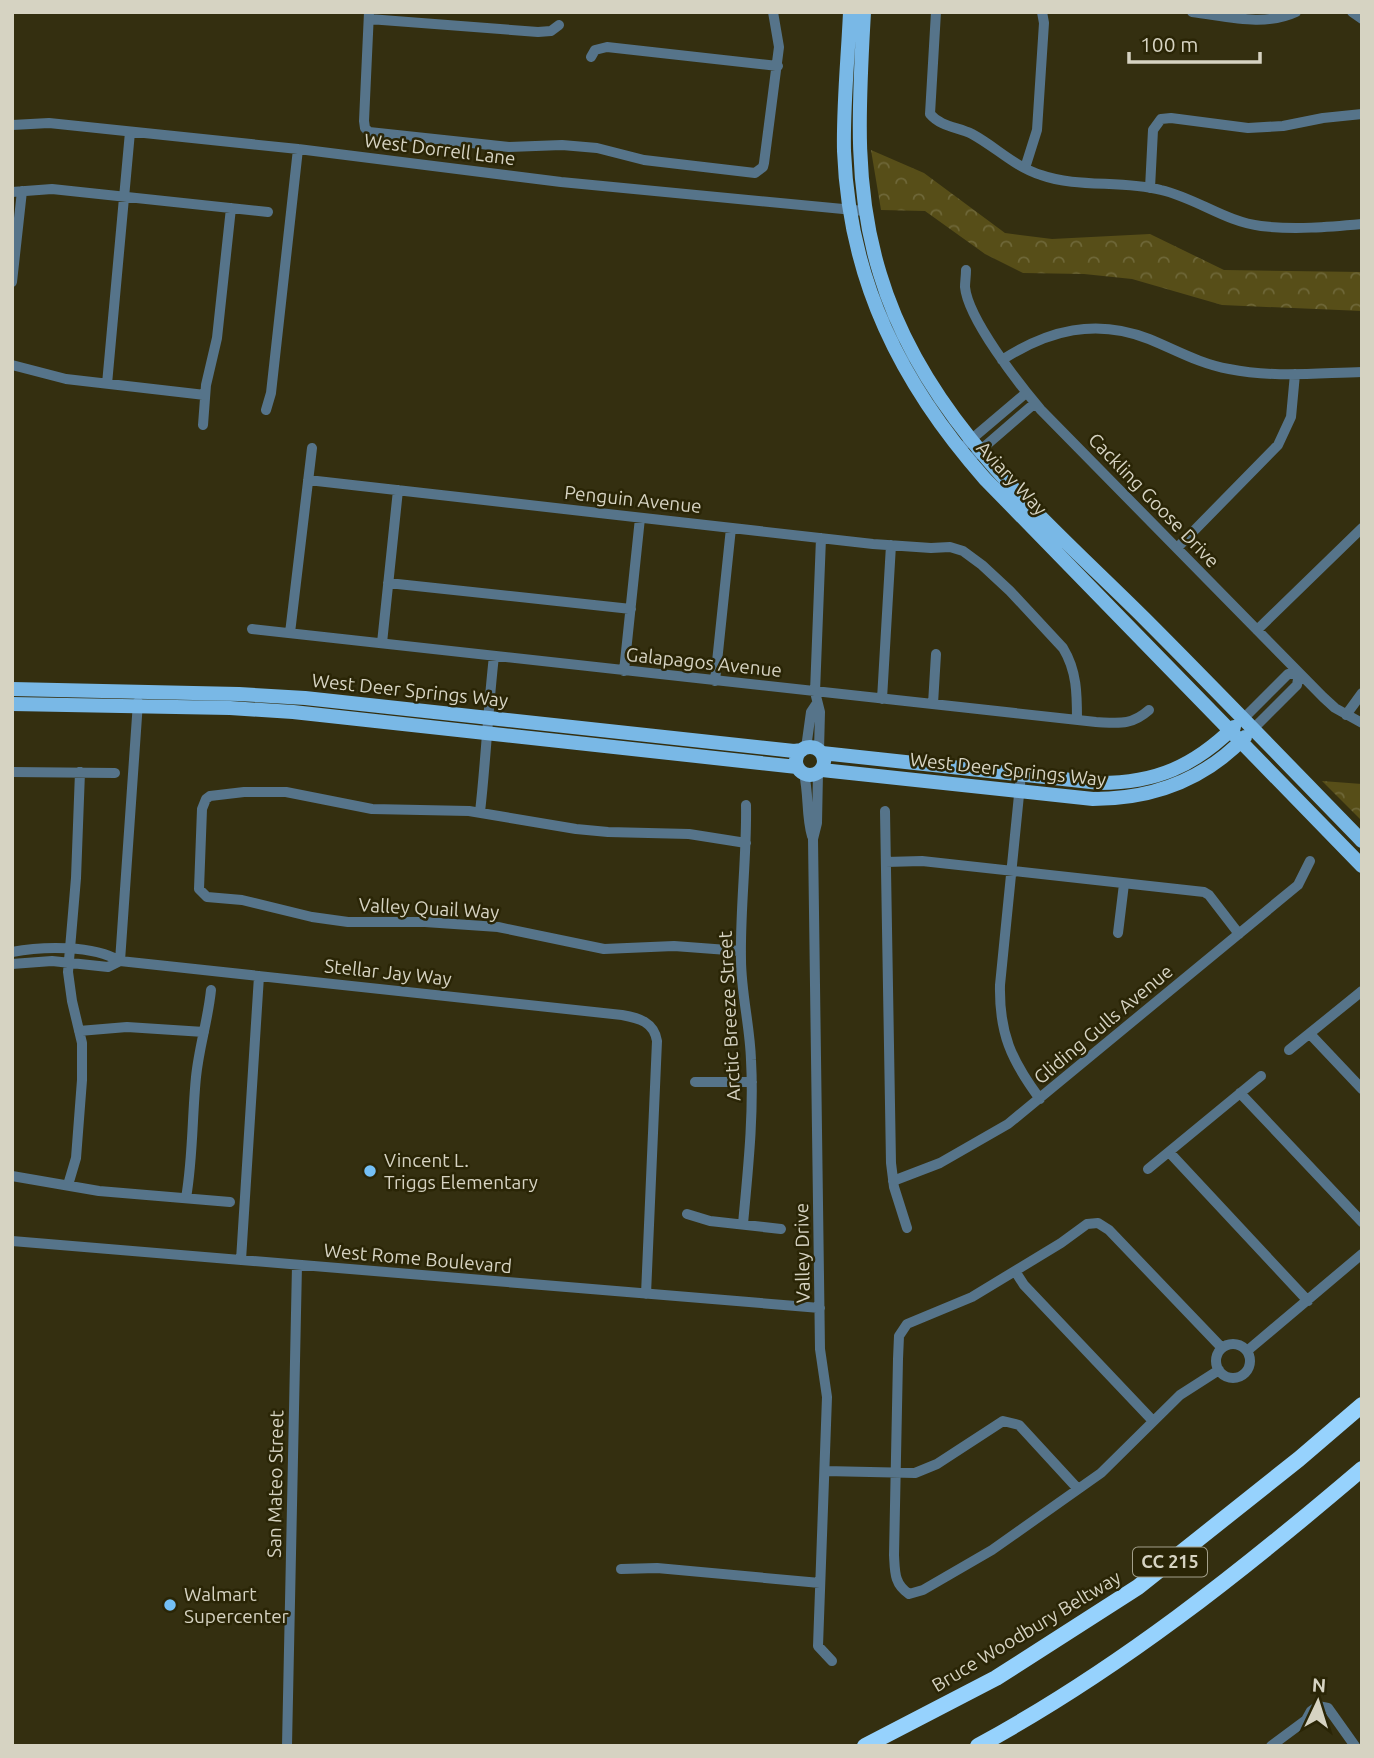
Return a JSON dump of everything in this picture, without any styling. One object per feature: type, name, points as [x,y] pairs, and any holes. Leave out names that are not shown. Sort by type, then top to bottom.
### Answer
[{"type":"highway","name":"Bruce Woodbury Beltway","points":[[865,1746],[996,1678],[1138,1587],[1299,1459],[1362,1405]]},
{"type":"highway","name":"CC 215","points":[[978,1746],[1105,1670],[1176,1620],[1250,1563],[1362,1469]]},
{"type":"main road","name":"Aviary Way","points":[[850,12],[844,134],[857,210],[903,334],[934,391],[970,450],[1235,737],[1362,866]]},
{"type":"main road","name":"Aviary Way","points":[[857,210],[864,12]]},
{"type":"main road","name":"Aviary Way","points":[[970,450],[1042,517],[1362,841]]},
{"type":"main road","name":"West Deer Springs Way","points":[[12,689],[794,751],[812,750],[1100,783],[1124,783],[1171,771],[1235,737],[1248,724]]},
{"type":"main road","name":"West Deer Springs Way","points":[[12,704],[138,699]]},
{"type":"main road","name":"West Deer Springs Way","points":[[487,725],[810,771],[1093,799],[1136,797],[1191,779],[1225,756],[1235,737]]},
{"type":"main road","points":[[812,750],[825,761],[810,771],[796,758],[812,750]]},
{"type":"street","points":[[559,25],[551,32],[538,32],[369,16],[365,128],[373,133],[509,148],[562,145],[597,148],[644,160],[749,173],[759,171],[764,163],[778,66],[779,47],[773,12]]},
{"type":"street","points":[[936,12],[929,109],[933,118],[975,136],[1025,168],[1069,181],[1150,188],[1191,200],[1233,219],[1255,225],[1316,228],[1362,224]]},
{"type":"street","points":[[1025,168],[1037,130],[1044,23],[1042,12]]},
{"type":"street","points":[[1192,12],[1278,19],[1296,12]]},
{"type":"street","points":[[1352,12],[1362,19]]},
{"type":"street","points":[[591,57],[595,50],[607,47],[778,66]]},
{"type":"street","points":[[1150,188],[1153,130],[1158,121],[1171,118],[1216,125],[1267,128],[1362,114]]},
{"type":"street","name":"West Dorrell Lane","points":[[12,125],[49,123],[298,149],[561,182],[857,210]]},
{"type":"street","points":[[107,384],[130,132]]},
{"type":"street","points":[[266,411],[271,393],[298,149]]},
{"type":"street","points":[[12,282],[17,191],[52,189],[268,212]]},
{"type":"street","points":[[203,425],[205,395],[217,338],[231,208]]},
{"type":"street","name":"Cackling Goose Drive","points":[[966,270],[965,288],[969,300],[1002,360],[1026,393],[1323,697],[1346,715],[1362,723]]},
{"type":"street","points":[[1002,360],[1028,344],[1056,333],[1107,329],[1135,334],[1185,356],[1226,369],[1271,374],[1362,372]]},
{"type":"street","points":[[12,365],[54,377],[205,395]]},
{"type":"street","points":[[1177,548],[1278,445],[1288,427],[1293,408],[1295,374]]},
{"type":"street","points":[[970,450],[1026,393]]},
{"type":"street","points":[[970,450],[1035,403]]},
{"type":"street","points":[[290,633],[312,448]]},
{"type":"street","name":"Penguin Avenue","points":[[308,480],[821,538],[955,548],[973,558],[995,576],[1063,648],[1070,660],[1077,685],[1077,720]]},
{"type":"street","points":[[382,643],[398,490]]},
{"type":"street","points":[[624,671],[640,518]]},
{"type":"street","points":[[715,681],[731,528]]},
{"type":"street","points":[[1257,630],[1362,528]]},
{"type":"street","points":[[812,750],[820,712],[816,697],[821,538]]},
{"type":"street","points":[[882,699],[891,545]]},
{"type":"street","points":[[388,583],[631,609]]},
{"type":"street","name":"Galapagos Avenue","points":[[252,629],[715,681],[816,697],[882,699],[1077,720],[1132,722],[1149,710]]},
{"type":"street","points":[[933,704],[936,654]]},
{"type":"street","points":[[494,656],[480,813],[576,829],[688,834],[746,843]]},
{"type":"street","points":[[1248,724],[1297,685],[1299,673]]},
{"type":"street","points":[[1346,715],[1362,693]]},
{"type":"street","points":[[120,961],[138,699]]},
{"type":"street","name":"Valley Drive","points":[[810,771],[807,786],[808,822],[813,839],[820,1349],[827,1397],[818,1646],[832,1661]]},
{"type":"street","points":[[12,772],[115,773]]},
{"type":"street","points":[[68,1185],[76,1158],[82,1056],[71,993],[69,963],[76,878],[80,772]]},
{"type":"street","points":[[1021,775],[1000,985],[1000,1013],[1012,1059],[1040,1099]]},
{"type":"street","name":"Valley Quail Way","points":[[480,813],[372,809],[286,792],[244,792],[210,796],[202,809],[198,882],[202,894],[207,897],[243,900],[312,917],[348,922],[425,922],[498,927],[604,949],[674,946],[741,951]]},
{"type":"street","name":"Arctic Breeze Street","points":[[743,1224],[751,1140],[752,1082],[741,951],[746,805]]},
{"type":"street","points":[[885,811],[891,1163],[893,1181],[907,1228]]},
{"type":"street","points":[[886,862],[922,861],[1204,892],[1239,934]]},
{"type":"street","name":"Gliding Gulls Avenue","points":[[893,1181],[961,1153],[1008,1125],[1298,885],[1310,861]]},
{"type":"street","points":[[1118,933],[1124,884]]},
{"type":"street","points":[[12,952],[46,948],[70,949],[108,954],[120,961]]},
{"type":"street","points":[[12,964],[35,961],[108,967],[120,961]]},
{"type":"street","name":"Stellar Jay Way","points":[[120,961],[622,1014],[643,1020],[656,1033],[657,1041],[646,1294]]},
{"type":"street","points":[[241,1261],[259,976]]},
{"type":"street","points":[[186,1198],[196,1078],[211,990]]},
{"type":"street","points":[[1289,1051],[1362,991]]},
{"type":"street","points":[[79,1031],[127,1027],[204,1031]]},
{"type":"street","points":[[1310,1034],[1362,1089]]},
{"type":"street","points":[[1148,1169],[1261,1076]]},
{"type":"street","points":[[695,1082],[752,1082]]},
{"type":"street","points":[[1240,1093],[1362,1222]]},
{"type":"street","points":[[1169,1152],[1308,1301]]},
{"type":"street","points":[[12,1176],[99,1191],[230,1202]]},
{"type":"street","points":[[687,1214],[710,1222],[781,1229]]},
{"type":"street","points":[[1219,1370],[1191,1387],[1153,1421],[1113,1463],[1078,1489],[965,1566],[923,1590],[909,1594],[900,1588],[895,1571],[898,1345],[902,1330],[907,1324],[972,1297],[1061,1244],[1087,1224],[1098,1223],[1109,1230],[1222,1348]]},
{"type":"street","name":"West Rome Boulevard","points":[[12,1241],[820,1308]]},
{"type":"street","points":[[1247,1351],[1362,1254]]},
{"type":"street","name":"San Mateo Street","points":[[287,1746],[297,1265]]},
{"type":"street","points":[[1015,1271],[1024,1285],[1153,1421]]},
{"type":"street","points":[[1235,1344],[1247,1351],[1250,1364],[1243,1375],[1229,1378],[1219,1370],[1216,1358],[1222,1348],[1235,1344]]},
{"type":"street","points":[[825,1471],[897,1473],[925,1469],[952,1455],[1003,1421],[1019,1425],[1078,1489]]},
{"type":"street","points":[[621,1569],[657,1568],[820,1583]]},
{"type":"street","points":[[1271,1746],[1306,1720],[1318,1706],[1334,1715],[1355,1746]]},
{"type":"green space","points":[[871,150],[924,173],[1005,233],[1052,239],[1150,234],[1224,270],[1362,272],[1362,311],[1222,305],[1132,279],[1084,274],[1023,273],[985,254],[925,211],[881,210]]},
{"type":"green space","points":[[1322,781],[1362,784],[1362,821]]},
{"type":"place","name":"Vincent L. Triggs Elementary","points":[[370,1171]]},
{"type":"place","name":"Walmart Supercenter","points":[[170,1605]]}]
